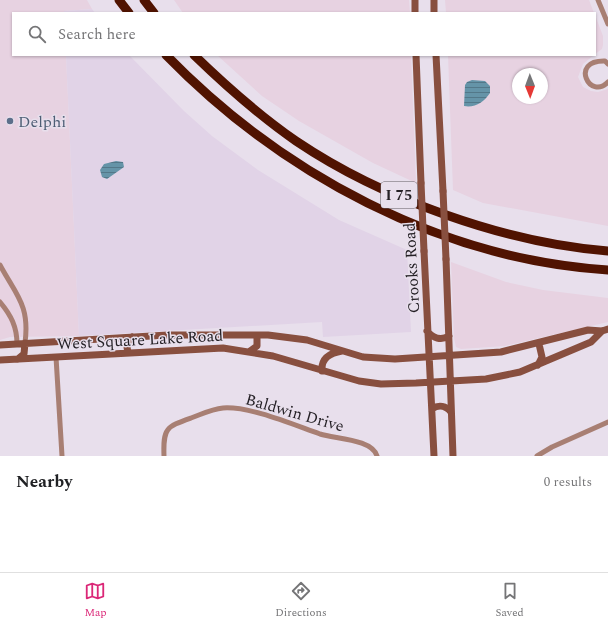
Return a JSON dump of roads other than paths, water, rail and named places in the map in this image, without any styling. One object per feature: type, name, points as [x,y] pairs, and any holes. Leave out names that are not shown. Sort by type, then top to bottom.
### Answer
[{"type":"highway","points":[[119,0],[128,12]]},
{"type":"highway","points":[[144,0],[153,12]]},
{"type":"highway","name":"I 75","points":[[167,56],[214,102],[243,126],[285,156],[362,202],[433,231],[483,247],[557,264],[608,270]]},
{"type":"highway","name":"I 75","points":[[195,56],[252,108],[296,141],[345,171],[432,210],[502,232],[537,241],[608,251]]},
{"type":"main road","points":[[415,0],[415,12]]},
{"type":"main road","points":[[434,1],[434,12]]},
{"type":"main road","name":"Crooks Road","points":[[416,56],[427,331],[434,456]]},
{"type":"main road","points":[[436,56],[446,259],[453,456]]},
{"type":"main road","name":"West Square Lake Road","points":[[0,345],[132,338],[257,335],[300,339],[342,351],[380,359],[501,352],[539,344],[588,330],[605,330]]},
{"type":"main road","name":"West Square Lake Road","points":[[0,360],[209,348],[250,351],[278,357],[347,378],[374,383],[430,382],[496,378],[538,365],[591,342],[605,330]]},
{"type":"main road","points":[[427,331],[433,337],[439,339],[449,336]]},
{"type":"main road","points":[[250,351],[258,346],[257,335]]},
{"type":"main road","points":[[129,353],[127,343],[132,338]]},
{"type":"main road","points":[[18,359],[24,354],[21,344]]},
{"type":"main road","points":[[538,365],[542,357],[539,344]]},
{"type":"main road","points":[[322,371],[322,364],[325,358],[342,351]]},
{"type":"main road","points":[[432,409],[441,406],[451,412]]},
{"type":"street","points":[[598,0],[608,24]]},
{"type":"street","points":[[607,60],[591,63],[586,68],[585,74],[587,81],[595,87],[603,86],[608,82]]},
{"type":"street","points":[[0,265],[22,303],[26,326],[21,344]]},
{"type":"street","points":[[0,302],[12,319],[21,344]]},
{"type":"street","points":[[56,357],[62,456]]},
{"type":"street","name":"Baldwin Drive","points":[[164,456],[164,437],[166,431],[173,424],[222,408],[237,408],[332,437],[365,443],[372,448],[377,456]]},
{"type":"street","points":[[537,456],[552,447],[608,422]]},
{"type":"water","points":[[472,80],[485,81],[490,86],[490,93],[479,104],[464,106],[465,85],[467,82]]},
{"type":"water","points":[[116,161],[123,162],[124,167],[107,179],[102,177],[100,170],[104,164]]},
{"type":"place","name":"Delphi","points":[[10,121]]}]
